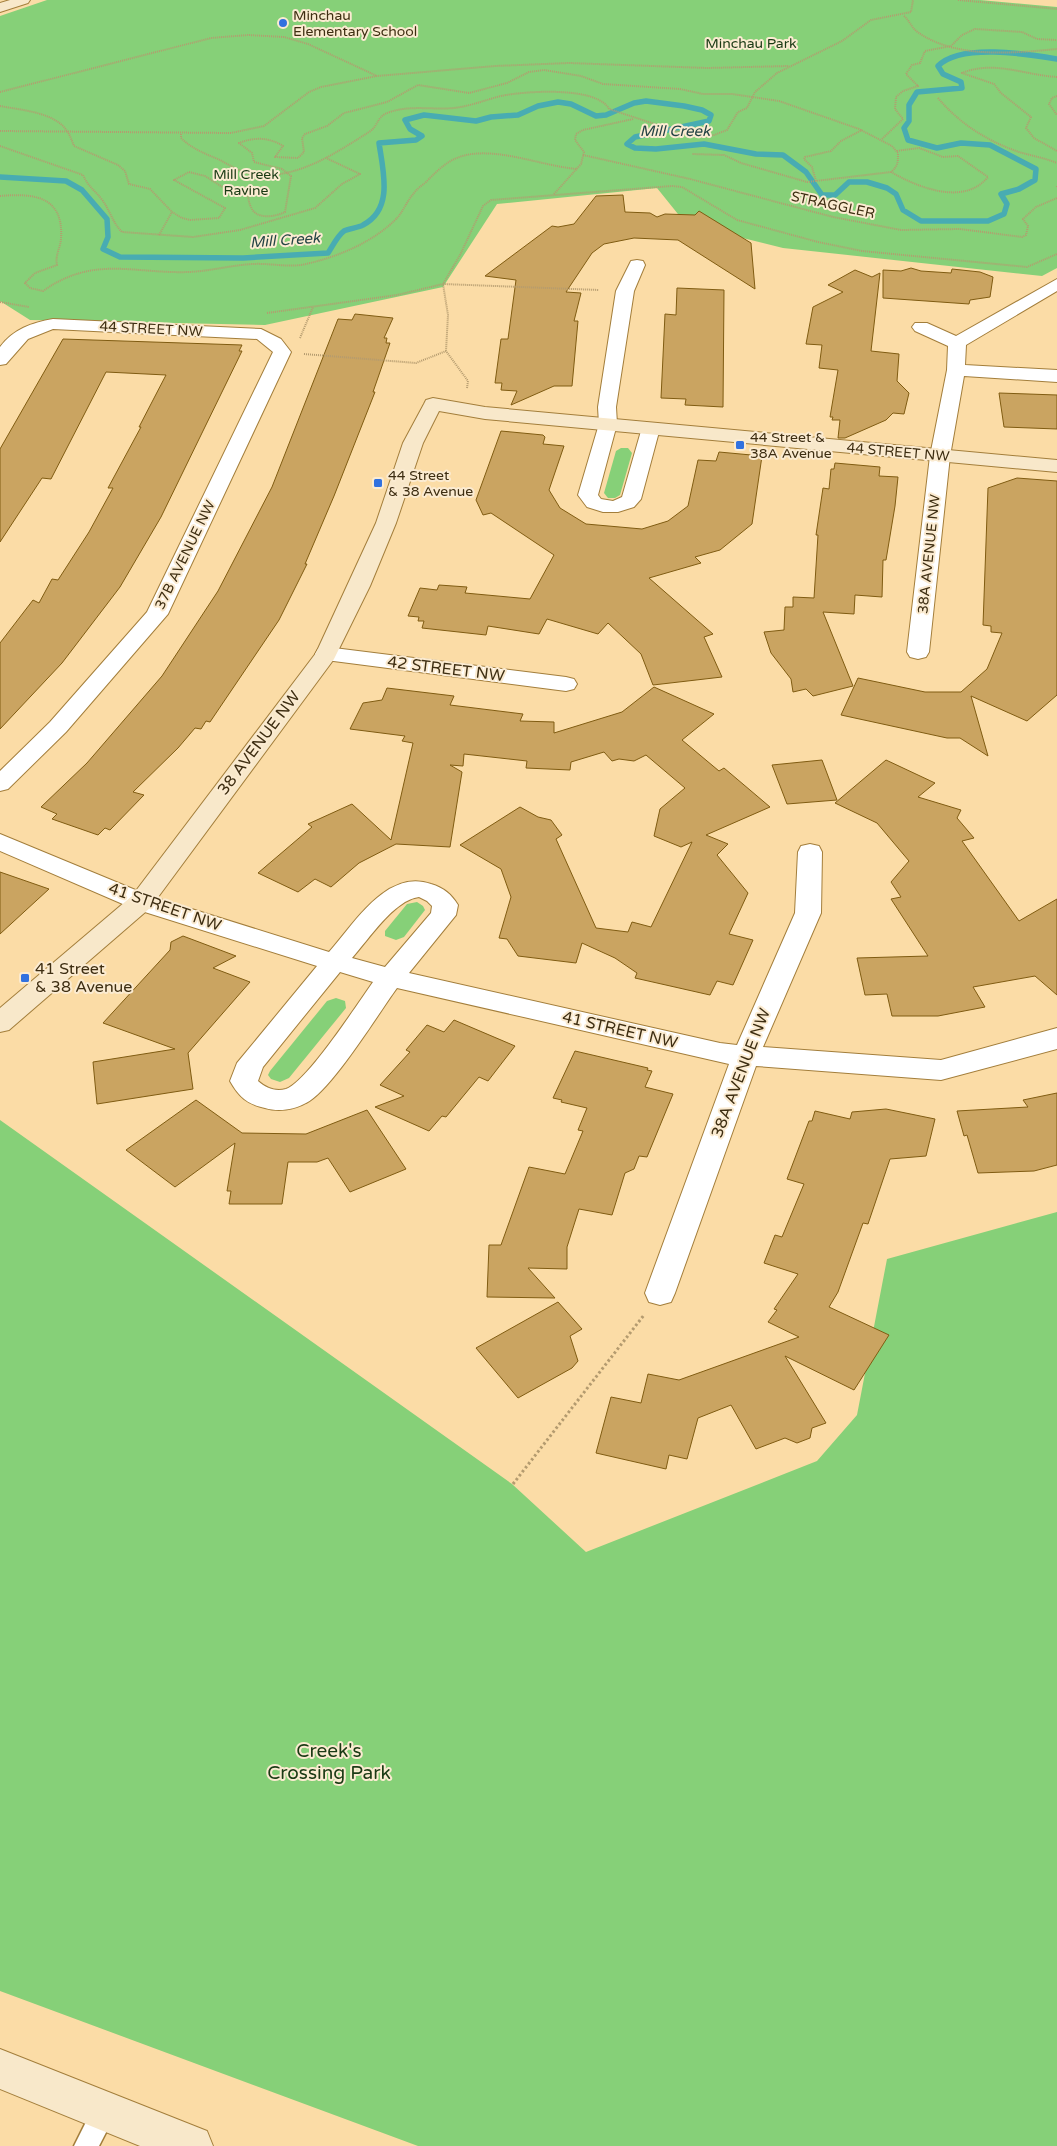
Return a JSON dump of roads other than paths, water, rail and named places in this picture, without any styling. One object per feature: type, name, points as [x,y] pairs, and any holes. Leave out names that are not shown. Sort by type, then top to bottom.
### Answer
[{"type":"street","points":[[0,8],[23,0]]},
{"type":"street","points":[[637,265],[625,291],[607,407],[608,424],[588,495],[594,503],[610,507],[622,505],[631,499],[650,428]]},
{"type":"street","points":[[921,327],[957,343],[1057,284]]},
{"type":"street","name":"44 STREET NW","points":[[0,360],[12,341],[25,332],[53,324],[261,334],[283,349]]},
{"type":"street","name":"38A AVENUE NW","points":[[918,652],[940,456],[956,370],[957,343]]},
{"type":"street","name":"37B AVENUE NW","points":[[0,784],[58,727],[157,614],[283,349]]},
{"type":"street","points":[[956,370],[1057,376]]},
{"type":"street","name":"44 STREET NW","points":[[433,404],[485,413],[1057,466]]},
{"type":"street","name":"38 AVENUE NW","points":[[0,1023],[142,902],[326,654],[386,524],[413,443],[433,404]]},
{"type":"street","name":"42 STREET NW","points":[[326,654],[566,684]]},
{"type":"street","name":"41 STREET NW","points":[[0,842],[142,902],[299,952],[391,978],[720,1053],[851,1065],[941,1070],[1057,1038]]},
{"type":"street","name":"38A AVENUE NW","points":[[660,1293],[746,1055],[808,913],[810,852]]},
{"type":"street","points":[[421,889],[429,891],[442,900],[445,905],[443,915],[391,978],[305,1090],[296,1096],[270,1100],[255,1095],[247,1089],[244,1081],[251,1063],[335,961],[388,901],[404,891],[421,889]]},
{"type":"street","points":[[0,2069],[192,2146]]},
{"type":"lane","points":[[86,2146],[105,2111]]},
{"type":"waterway","name":"Mill Creek","points":[[0,177],[66,181],[82,190],[107,219],[108,237],[103,249],[120,257],[243,258],[328,253],[337,238],[344,231],[363,225],[373,218],[379,209],[383,199],[384,188],[379,143],[416,140],[422,136],[410,129],[405,120],[424,115],[476,121],[491,117],[518,115],[538,106],[558,102],[571,104],[596,116],[606,115],[634,103],[646,101],[684,106],[702,110],[711,115],[709,121],[635,137],[627,144],[635,148],[656,149],[704,144],[756,154],[783,155],[806,172],[822,195],[835,195],[849,182],[867,182],[887,188],[896,194],[903,210],[921,221],[988,221],[1004,214],[1007,204],[1001,194],[1019,189],[1035,180],[1036,169],[990,145],[961,143],[937,148],[908,140],[904,128],[909,121],[909,105],[917,92],[962,88],[961,82],[943,74],[938,66],[948,59],[962,54],[995,52],[1057,59]]},
{"type":"place","name":"Minchau Elementary School","points":[[283,23]]},
{"type":"place","name":"44 Street & 38A Avenue","points":[[740,445]]},
{"type":"place","name":"44 Street & 38 Avenue","points":[[378,483]]},
{"type":"place","name":"41 Street & 38 Avenue","points":[[25,978]]},
{"type":"park label","name":"Minchau Park","points":[[751,43]]},
{"type":"park label","name":"Mill Creek Ravine","points":[[246,182]]},
{"type":"park label","name":"Creek's Crossing Park","points":[[329,1762]]}]
